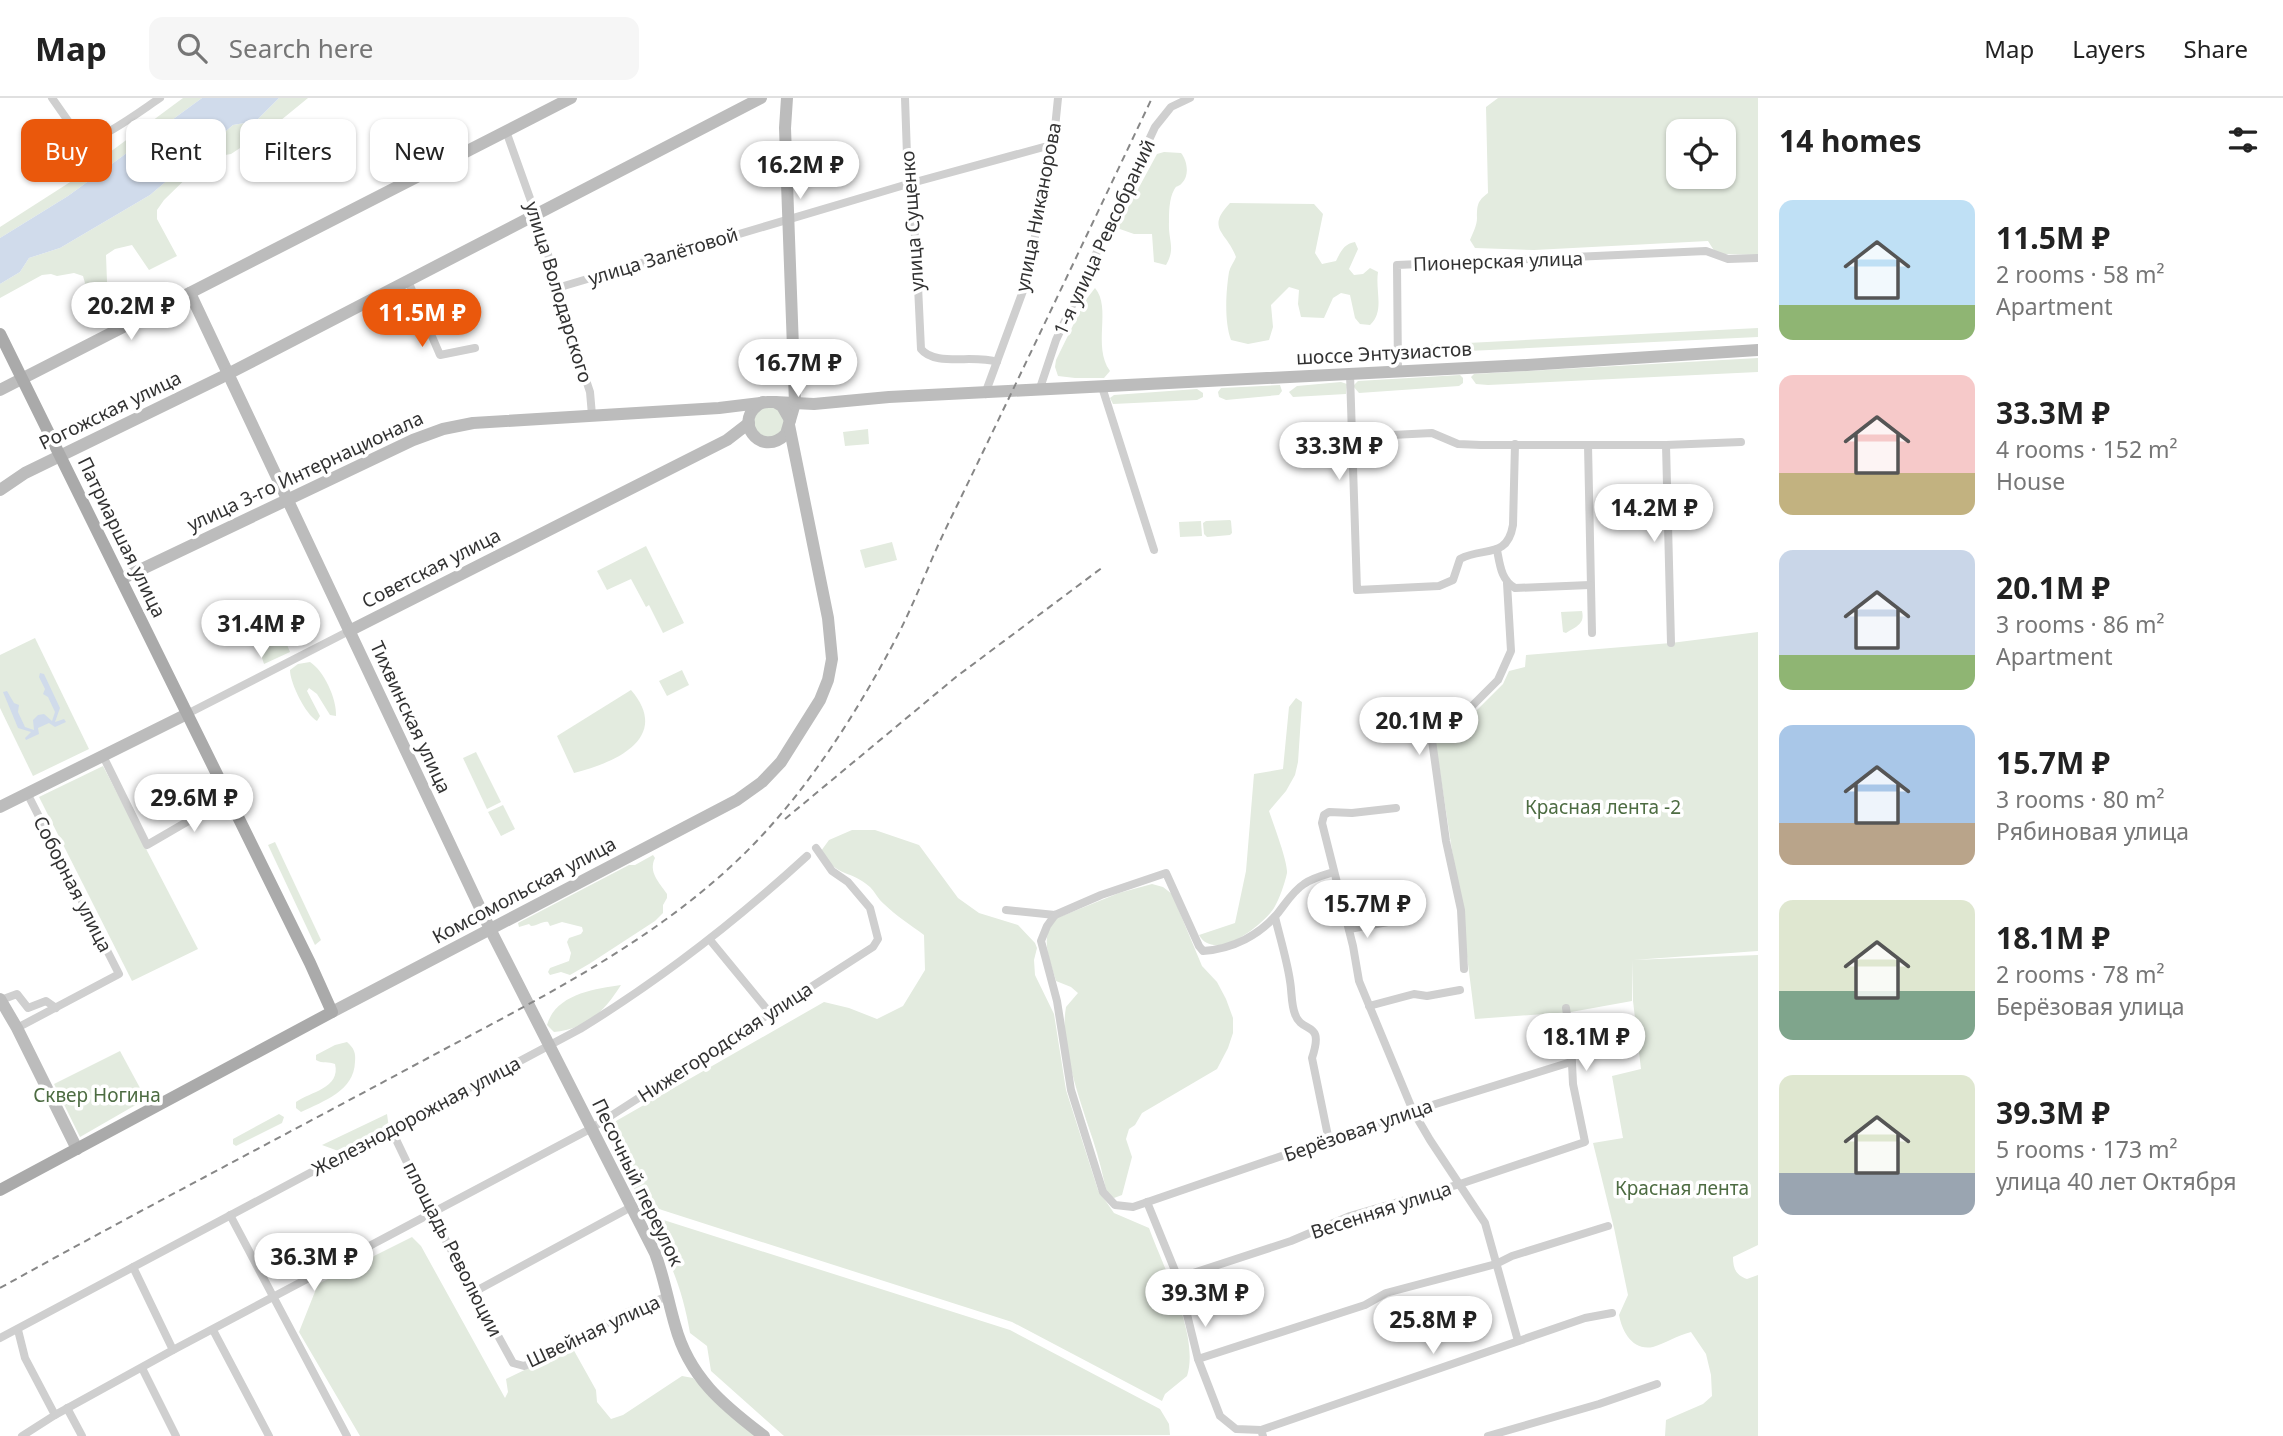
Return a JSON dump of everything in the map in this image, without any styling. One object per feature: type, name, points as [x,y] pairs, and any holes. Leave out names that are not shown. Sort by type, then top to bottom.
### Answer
[{"type":"main road","points":[[0,390],[571,98]]},
{"type":"main road","name":"Рогожская улица","points":[[0,489],[25,473],[228,373],[761,98]]},
{"type":"main road","points":[[773,442],[786,434],[795,403],[785,128],[787,98]]},
{"type":"main road","name":"Тихвинская улица","points":[[190,293],[490,929]]},
{"type":"main road","name":"Патриаршая улица","points":[[2,339],[332,1012]]},
{"type":"main road","name":"шоссе Энтузиастов","points":[[1012,392],[1758,350]]},
{"type":"main road","points":[[793,379],[779,397],[753,409],[748,422],[757,439],[773,442],[787,449],[797,464]]},
{"type":"main road","name":"улица 3-го Интернационала","points":[[121,579],[413,440],[443,429],[473,423],[722,408],[770,402],[814,404],[889,397],[1012,392]]},
{"type":"main road","points":[[770,402],[785,410],[790,421]]},
{"type":"main road","points":[[790,421],[801,408],[814,404]]},
{"type":"main road","points":[[722,408],[748,422]]},
{"type":"main road","name":"Комсомольская улица","points":[[0,1190],[737,800],[762,782],[781,762],[820,700],[832,659],[831,633],[790,421]]},
{"type":"main road","name":"Советская улица","points":[[349,631],[729,438],[748,422]]},
{"type":"main road","name":"Советская улица","points":[[729,438],[757,439]]},
{"type":"main road","name":"Советская улица","points":[[0,807],[187,714]]},
{"type":"main road","name":"Песочный переулок","points":[[490,929],[655,1253],[679,1336],[697,1373],[720,1401],[764,1436]]},
{"type":"main road","points":[[0,1000],[17,1028],[77,1149]]},
{"type":"street","points":[[52,98],[82,140],[88,141],[113,129],[160,98]]},
{"type":"street","name":"улица Сущенко","points":[[905,98],[919,343],[923,353],[936,358],[979,358],[997,362]]},
{"type":"street","name":"улица Никанорова","points":[[985,394],[1029,269],[1058,98]]},
{"type":"street","name":"1-я улица Ревсобраний","points":[[1039,391],[1056,340],[1155,127],[1171,107],[1190,98]]},
{"type":"street","name":"улица Володарского","points":[[506,131],[536,215],[590,392],[592,415]]},
{"type":"street","name":"улица Залётовой","points":[[557,288],[908,184],[1051,145]]},
{"type":"street","name":"Пионерская улица","points":[[1398,372],[1397,265],[1706,251],[1728,259],[1758,258]]},
{"type":"street","points":[[408,281],[440,355],[475,348]]},
{"type":"street","points":[[1350,374],[1357,590],[1439,586],[1454,580],[1460,559],[1471,553],[1497,550],[1505,545],[1511,537],[1513,525],[1515,444]]},
{"type":"street","points":[[1102,387],[1154,550]]},
{"type":"street","points":[[1352,437],[1432,433],[1458,444],[1741,442]]},
{"type":"street","points":[[1588,444],[1592,633]]},
{"type":"street","points":[[1666,444],[1671,643]]},
{"type":"street","points":[[1464,969],[1461,910],[1446,841],[1430,726],[1434,719],[1470,708],[1498,680],[1511,650],[1507,583],[1497,550]]},
{"type":"street","points":[[1507,583],[1516,588],[1590,585]]},
{"type":"street","name":"Советская улица","points":[[187,714],[349,631]]},
{"type":"street","points":[[103,756],[147,845],[228,798]]},
{"type":"street","name":"Соборная улица","points":[[27,793],[119,974],[56,1008]]},
{"type":"street","points":[[1396,808],[1352,813],[1329,812],[1324,815],[1322,823],[1349,929],[1359,981],[1413,1111],[1485,1223],[1518,1341]]},
{"type":"street","name":"Нижегородская улица","points":[[22,1436],[173,1350],[592,1128],[873,947],[878,939],[870,908],[848,882],[832,871],[816,848]]},
{"type":"street","name":"Железнодорожная улица","points":[[0,1338],[18,1331],[580,1029],[616,1007],[710,940],[807,856]]},
{"type":"street","points":[[1006,911],[1055,915],[1101,895],[1166,873],[1203,951],[1246,940],[1267,926],[1294,892],[1305,883],[1334,872]]},
{"type":"street","name":"Берёзовая улица","points":[[1055,915],[1041,941],[1057,1002],[1071,1090],[1103,1192],[1115,1205],[1133,1207],[1413,1111],[1571,1062]]},
{"type":"street","points":[[1275,917],[1290,980],[1294,1012],[1298,1021],[1311,1027],[1316,1035],[1312,1058],[1329,1141]]},
{"type":"street","points":[[1349,929],[1416,917]]},
{"type":"street","points":[[710,940],[770,1013]]},
{"type":"street","points":[[1369,1006],[1414,994],[1427,996],[1460,990]]},
{"type":"street","points":[[0,1000],[17,994],[28,1008],[46,1001],[56,1008],[17,1028]]},
{"type":"street","points":[[1566,1007],[1571,1062]]},
{"type":"street","name":"Весенняя улица","points":[[1178,1279],[1290,1241],[1350,1216],[1460,1184],[1585,1142],[1571,1062]]},
{"type":"street","name":"площадь Революции","points":[[391,1129],[432,1215],[510,1360],[518,1365]]},
{"type":"street","points":[[1147,1202],[1178,1279],[1198,1359],[1220,1416],[1236,1429],[1262,1433],[1518,1341],[1585,1318],[1612,1312]]},
{"type":"street","points":[[474,1292],[633,1206]]},
{"type":"street","points":[[230,1215],[347,1436]]},
{"type":"street","points":[[1198,1359],[1365,1305],[1386,1293],[1496,1264],[1512,1256],[1608,1226]]},
{"type":"street","points":[[133,1267],[173,1350]]},
{"type":"street","name":"Швейная улица","points":[[518,1365],[529,1364],[626,1313],[668,1296]]},
{"type":"street","points":[[213,1330],[269,1436]]},
{"type":"street","points":[[18,1331],[25,1359],[55,1415]]},
{"type":"street","points":[[142,1368],[176,1436]]},
{"type":"street","points":[[1488,1436],[1508,1434],[1657,1384]]},
{"type":"street","points":[[67,1408],[82,1436]]},
{"type":"green space","points":[[183,98],[202,98],[173,119],[155,119]]},
{"type":"green space","points":[[279,98],[308,98],[282,119],[258,119]]},
{"type":"green space","points":[[1498,98],[1758,98],[1758,255],[1715,252],[1708,241],[1534,250],[1475,248],[1470,240],[1480,201],[1488,193],[1486,107]]},
{"type":"green space","points":[[240,124],[240,148],[226,155],[226,131]]},
{"type":"green space","points":[[126,140],[126,154],[112,164],[112,151]]},
{"type":"green space","points":[[1181,153],[1187,168],[1184,180],[1175,188],[1171,198],[1171,249],[1166,265],[1154,262],[1152,234],[1134,234],[1117,228],[1157,154]]},
{"type":"green space","points":[[70,182],[87,182],[0,238],[0,227]]},
{"type":"green space","points":[[165,182],[182,182],[157,210],[157,219],[177,256],[149,270],[132,245],[115,249],[106,255],[107,282],[98,296],[103,315],[96,326],[89,323],[77,305],[85,283],[83,276],[74,273],[42,275],[0,298],[0,284],[20,272],[29,258],[60,248],[150,195]]},
{"type":"green space","points":[[1230,203],[1314,204],[1323,214],[1315,253],[1322,264],[1336,261],[1345,246],[1355,242],[1358,249],[1349,269],[1354,275],[1363,274],[1370,268],[1378,272],[1378,307],[1375,319],[1370,325],[1360,324],[1355,318],[1350,295],[1341,293],[1333,298],[1324,318],[1301,317],[1299,290],[1289,287],[1271,305],[1273,327],[1269,340],[1248,344],[1231,340],[1227,324],[1226,297],[1229,272],[1236,257],[1219,225],[1219,219]]},
{"type":"green space","points":[[1095,288],[1102,306],[1102,350],[1110,371],[1104,378],[1058,376],[1056,360],[1085,301]]},
{"type":"green space","points":[[1758,328],[1758,337],[1406,354],[1403,349],[1409,346]]},
{"type":"green space","points":[[1758,358],[1758,372],[1488,385],[1476,384],[1471,377],[1474,374]]},
{"type":"green space","points":[[1460,375],[1463,383],[1459,386],[1359,393],[1353,386],[1358,381]]},
{"type":"green space","points":[[1341,382],[1347,384],[1346,394],[1293,397],[1289,392],[1297,386]]},
{"type":"green space","points":[[1280,385],[1282,391],[1279,395],[1226,400],[1219,397],[1218,392],[1221,388]]},
{"type":"green space","points":[[1197,389],[1203,393],[1203,397],[1197,400],[1113,404],[1110,398],[1114,395]]},
{"type":"green space","points":[[769,407],[780,411],[784,422],[780,433],[769,437],[758,433],[754,422],[758,411]]},
{"type":"green space","points":[[868,429],[869,444],[845,446],[843,432]]},
{"type":"green space","points":[[1230,520],[1230,535],[1207,537],[1204,534],[1203,523],[1206,521]]},
{"type":"green space","points":[[1201,521],[1202,536],[1180,537],[1179,522]]},
{"type":"green space","points":[[892,542],[897,560],[865,568],[860,550]]},
{"type":"green space","points":[[646,546],[684,623],[663,633],[649,605],[646,607],[631,579],[607,590],[597,571]]},
{"type":"green space","points":[[260,609],[304,618],[281,630],[290,652],[264,664],[249,618]]},
{"type":"green space","points":[[1582,611],[1579,624],[1566,633],[1563,632],[1561,612]]},
{"type":"green space","name":"Красная лента -2","points":[[1758,632],[1758,951],[1633,960],[1632,1001],[1571,1012],[1475,1019],[1435,730],[1439,723],[1475,712],[1503,684],[1509,671],[1525,667],[1526,655],[1671,643]]},
{"type":"green space","points":[[35,638],[89,749],[33,776],[0,708],[0,655]]},
{"type":"green space","points":[[310,662],[329,686],[336,716],[330,715],[317,694],[309,688],[307,691],[320,716],[317,721],[299,698],[290,670],[298,664]]},
{"type":"green space","points":[[682,670],[689,685],[667,696],[659,681]]},
{"type":"green space","points":[[631,690],[642,707],[645,722],[642,735],[621,755],[606,763],[574,773],[557,736]]},
{"type":"green space","points":[[1296,698],[1302,702],[1295,775],[1269,811],[1287,868],[1282,891],[1274,908],[1249,932],[1227,944],[1206,943],[1199,935],[1235,923],[1246,871],[1254,774],[1283,769],[1289,707]]},
{"type":"green space","points":[[476,752],[501,802],[487,809],[463,758]]},
{"type":"green space","points":[[103,766],[198,949],[132,981],[39,797]]},
{"type":"green space","points":[[503,805],[515,829],[501,836],[488,812]]},
{"type":"green space","points":[[852,830],[875,830],[919,845],[958,898],[979,913],[1018,925],[1035,943],[1035,975],[1054,1014],[1066,1090],[1098,1190],[1114,1213],[1149,1228],[1171,1281],[1184,1322],[1189,1341],[1187,1376],[1165,1394],[1162,1401],[1012,1322],[662,1210],[645,1203],[637,1195],[609,1139],[609,1128],[616,1121],[824,1002],[877,1019],[903,1006],[925,970],[924,935],[889,908],[863,881],[833,866],[821,851],[829,840]]},
{"type":"green space","points":[[275,842],[321,940],[315,945],[268,845]]},
{"type":"green space","points":[[653,855],[654,872],[667,894],[663,913],[655,921],[570,975],[561,972],[550,975],[550,968],[569,961],[571,953],[567,942],[569,938],[581,934],[582,927],[562,922],[550,926],[546,922],[519,927],[518,923]]},
{"type":"green space","points":[[1152,884],[1163,887],[1172,894],[1202,966],[1217,982],[1226,999],[1233,1018],[1233,1033],[1217,1069],[1142,1113],[1135,1125],[1129,1129],[1126,1139],[1132,1157],[1122,1195],[1114,1198],[1107,1194],[1068,1056],[1066,1007],[1078,993],[1056,981],[1047,940],[1051,925],[1057,918],[1119,893]]},
{"type":"green space","name":"Красная лента","points":[[1758,955],[1758,1245],[1733,1257],[1740,1276],[1747,1279],[1758,1275],[1758,1436],[1665,1436],[1666,1420],[1703,1404],[1712,1396],[1706,1354],[1691,1332],[1653,1347],[1639,1346],[1629,1338],[1620,1321],[1619,1315],[1628,1295],[1593,1143],[1623,1138],[1612,1076],[1641,1069],[1633,1001],[1633,960]]},
{"type":"green space","points":[[621,985],[601,1011],[585,1023],[554,1032],[547,1025],[559,1006],[567,1000],[588,991]]},
{"type":"green space","points":[[347,1042],[353,1049],[355,1062],[344,1088],[301,1112],[296,1108],[296,1102],[329,1084],[336,1072],[335,1064],[316,1060],[316,1055]]},
{"type":"green space","name":"Сквер Ногина","points":[[120,1051],[146,1099],[80,1137],[54,1084]]},
{"type":"green space","points":[[279,1114],[284,1117],[282,1123],[236,1146],[233,1144],[233,1139]]},
{"type":"green space","points":[[387,1114],[389,1128],[341,1152],[322,1145]]},
{"type":"green space","points":[[651,1216],[1010,1330],[1160,1409],[1169,1424],[1170,1435],[784,1436],[711,1371],[707,1346],[690,1333],[675,1275],[648,1221]]},
{"type":"green space","points":[[412,1237],[421,1246],[505,1398],[508,1392],[506,1379],[572,1347],[596,1390],[597,1402],[611,1419],[623,1415],[682,1376],[693,1378],[721,1408],[755,1436],[360,1436],[299,1332],[318,1284]]},
{"type":"water","points":[[202,98],[279,98],[258,119],[240,119],[240,124],[226,131],[226,119],[173,119]]},
{"type":"water","points":[[126,154],[126,182],[165,182],[150,195],[60,248],[29,258],[20,272],[0,284],[0,238],[87,182],[112,182],[112,164]]},
{"type":"water","points":[[40,673],[44,674],[60,708],[55,722],[64,719],[66,722],[55,727],[49,723],[38,728],[39,734],[26,740],[31,732],[18,728],[3,692],[7,691],[14,703],[19,705],[18,712],[25,727],[34,730],[33,720],[38,715],[44,714],[52,721],[55,712],[48,697],[43,694],[45,689],[39,677]]},
{"type":"railway","points":[[0,1288],[557,989],[640,938],[717,879],[753,845],[812,775],[862,699],[892,646],[1152,98]]},
{"type":"railway","points":[[785,819],[956,677],[1103,567]]}]
